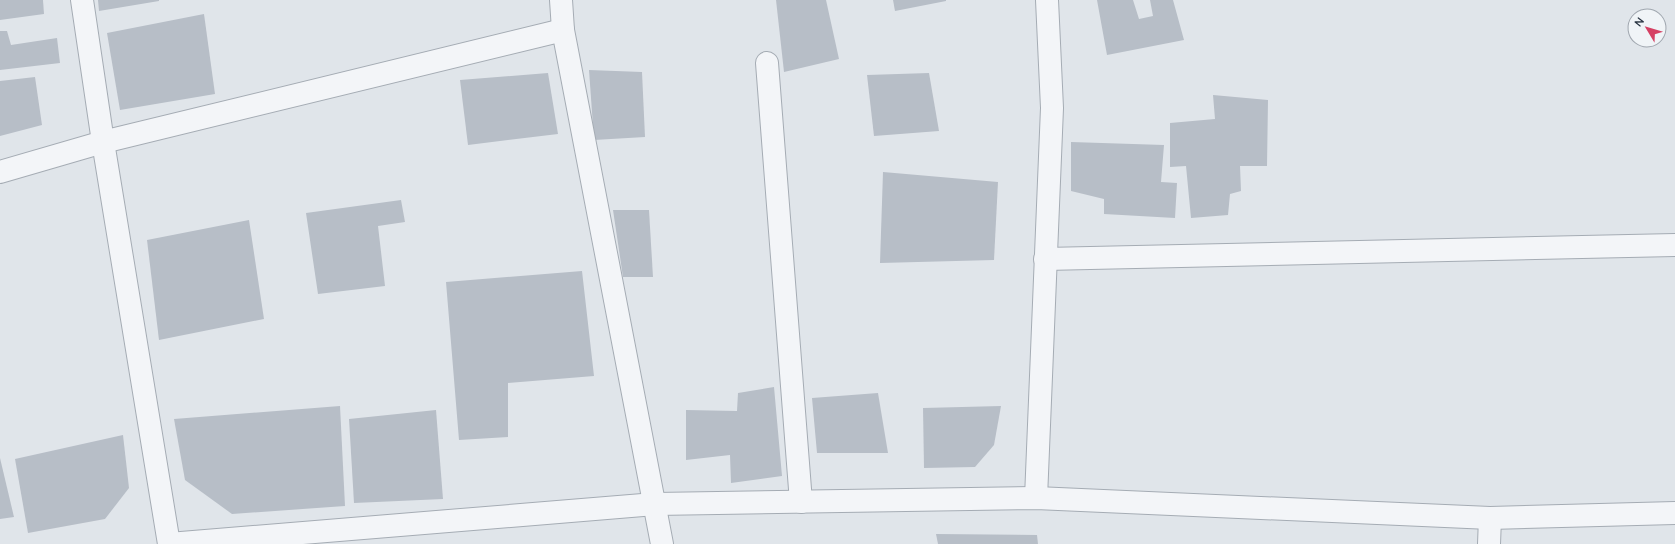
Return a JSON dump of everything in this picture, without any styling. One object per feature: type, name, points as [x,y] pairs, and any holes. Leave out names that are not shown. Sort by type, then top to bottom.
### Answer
[{"type":"street","points":[[82,0],[103,142],[169,544],[655,504],[1036,498],[1490,518],[1675,513]]},
{"type":"street","points":[[561,0],[563,30],[662,544]]},
{"type":"street","points":[[1036,498],[1052,108],[1047,0]]},
{"type":"street","points":[[0,172],[103,142],[563,30]]},
{"type":"street","points":[[767,63],[800,502]]},
{"type":"street","points":[[1045,259],[1675,245]]},
{"type":"street","points":[[1489,544],[1490,518]]},
{"type":"building","points":[[0,0],[43,0],[44,14],[0,20]]},
{"type":"building","points":[[98,0],[159,0],[159,1],[99,11]]},
{"type":"building","points":[[776,0],[826,0],[839,59],[784,72]]},
{"type":"building","points":[[893,0],[946,0],[946,1],[895,11]]},
{"type":"building","points":[[1097,0],[1133,0],[1139,19],[1153,16],[1150,0],[1173,0],[1184,40],[1107,55]]},
{"type":"building","points":[[204,14],[215,94],[120,110],[107,33]]},
{"type":"building","points":[[0,31],[7,31],[11,45],[57,38],[60,63],[0,70]]},
{"type":"building","points":[[589,70],[642,72],[645,137],[594,140]]},
{"type":"building","points":[[548,73],[558,134],[468,145],[460,80]]},
{"type":"building","points":[[929,73],[939,131],[874,136],[867,75]]},
{"type":"building","points":[[35,77],[42,125],[0,136],[0,81]]},
{"type":"building","points":[[1213,95],[1268,100],[1267,166],[1240,166],[1241,191],[1230,194],[1228,215],[1191,218],[1186,166],[1170,167],[1170,123],[1215,119]]},
{"type":"building","points":[[1071,142],[1164,145],[1161,182],[1177,183],[1175,218],[1104,214],[1104,199],[1071,191]]},
{"type":"building","points":[[883,172],[998,182],[994,260],[880,263]]},
{"type":"building","points":[[401,200],[405,222],[378,226],[385,286],[318,294],[306,213]]},
{"type":"building","points":[[613,210],[649,210],[653,277],[623,277]]},
{"type":"building","points":[[249,220],[264,319],[159,340],[147,240]]},
{"type":"building","points":[[582,271],[594,376],[508,383],[508,437],[459,440],[446,282]]},
{"type":"building","points":[[774,387],[782,476],[731,483],[730,455],[686,460],[686,410],[737,411],[738,393]]},
{"type":"building","points":[[878,393],[888,453],[817,453],[812,398]]},
{"type":"building","points":[[340,406],[345,506],[232,514],[185,480],[174,419]]},
{"type":"building","points":[[1001,406],[994,445],[975,467],[924,468],[923,408]]},
{"type":"building","points":[[436,410],[443,499],[354,503],[349,419]]},
{"type":"building","points":[[123,435],[129,488],[105,519],[28,533],[15,459]]},
{"type":"building","points":[[0,458],[14,517],[0,519]]},
{"type":"building","points":[[936,534],[1037,535],[1038,544],[938,544]]}]
